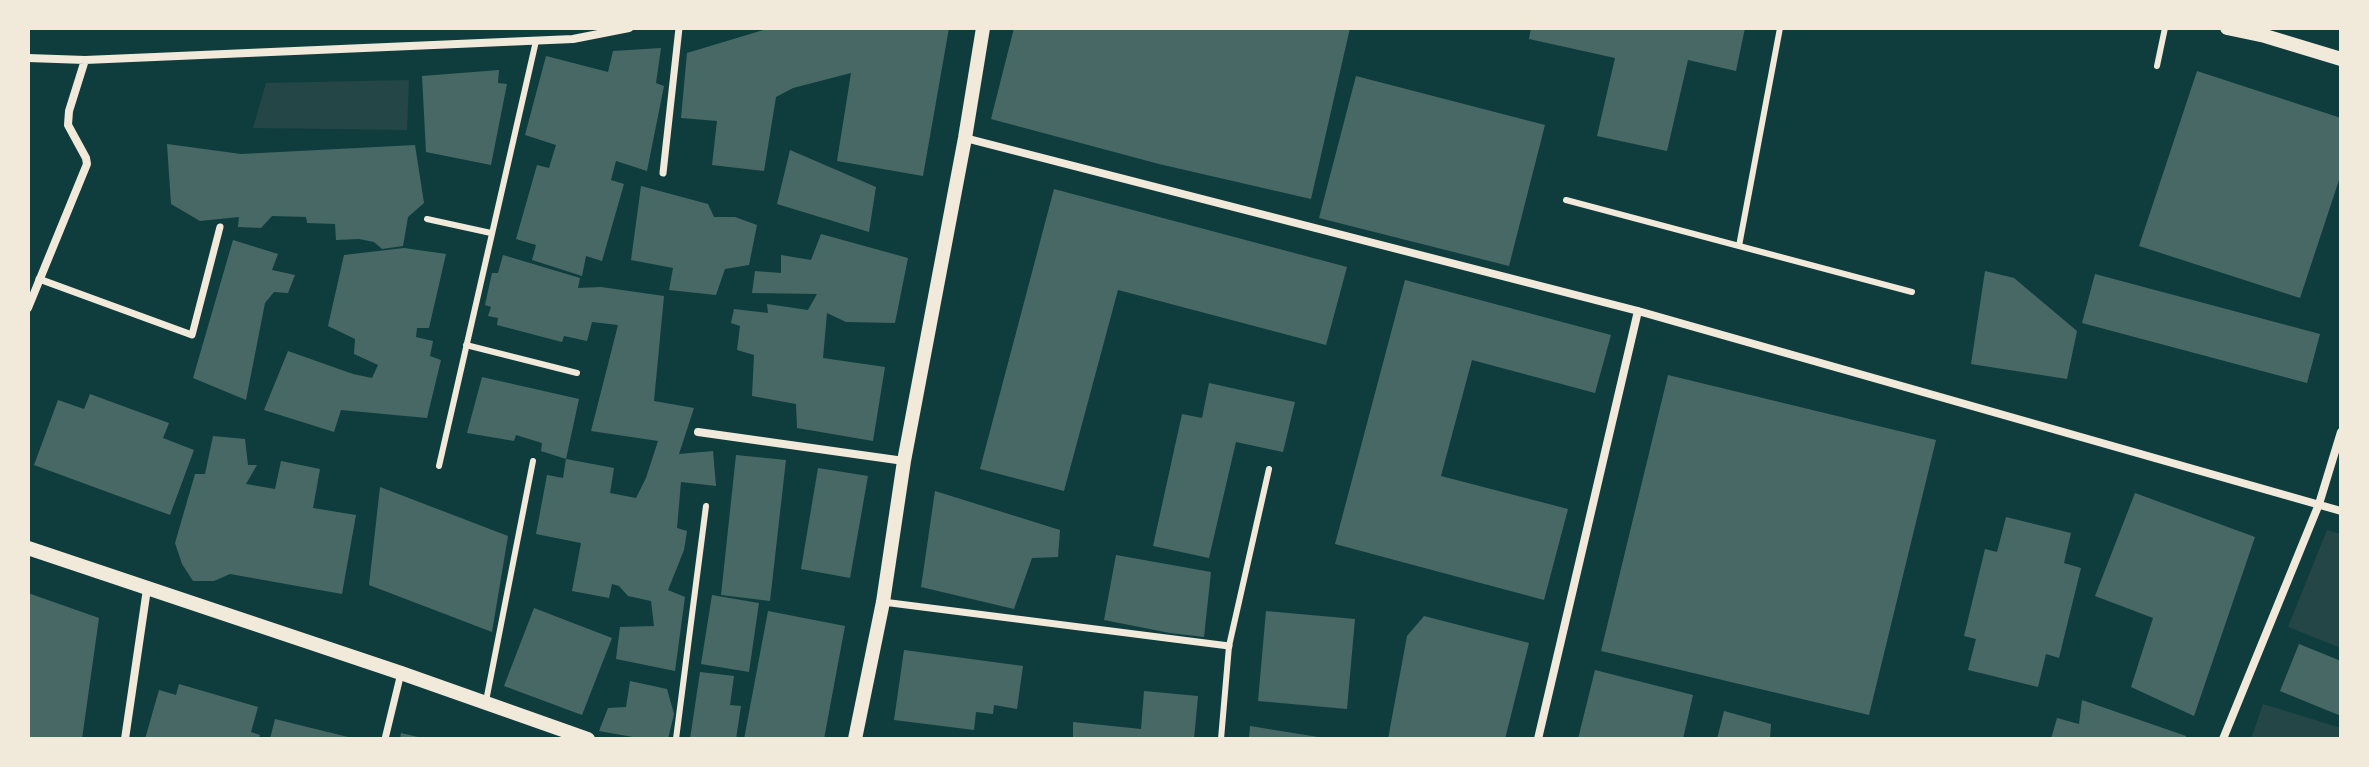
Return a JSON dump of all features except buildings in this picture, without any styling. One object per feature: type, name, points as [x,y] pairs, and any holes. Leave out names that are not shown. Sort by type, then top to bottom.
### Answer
[{"type":"street","points":[[573,39],[615,28]]},
{"type":"street","points":[[28,58],[85,60],[536,41],[573,39],[629,28]]},
{"type":"street","points":[[663,173],[679,28]]},
{"type":"street","points":[[855,739],[883,602],[904,461],[983,28]]},
{"type":"street","points":[[2227,28],[2265,32],[2341,59]]},
{"type":"street","points":[[28,308],[87,164],[68,125],[69,111],[85,60]]},
{"type":"street","points":[[965,138],[1638,311],[2340,511],[2341,500]]},
{"type":"street","points":[[39,279],[192,335],[220,227]]},
{"type":"street","points":[[1538,739],[1638,311]]},
{"type":"street","points":[[698,432],[904,461]]},
{"type":"street","points":[[2223,739],[2319,504],[2341,432]]},
{"type":"street","points":[[28,548],[588,739]]},
{"type":"street","points":[[125,739],[147,589]]},
{"type":"street","points":[[883,602],[1229,646]]},
{"type":"street","points":[[385,739],[401,673]]},
{"type":"lane","points":[[1739,246],[1780,28]]},
{"type":"lane","points":[[2157,66],[2165,28]]},
{"type":"lane","points":[[439,466],[536,41]]},
{"type":"lane","points":[[1566,200],[1912,292]]},
{"type":"lane","points":[[427,219],[491,233]]},
{"type":"lane","points":[[466,345],[577,373]]},
{"type":"lane","points":[[485,704],[533,461]]},
{"type":"lane","points":[[1221,739],[1229,646],[1269,469]]},
{"type":"lane","points":[[676,739],[706,506]]},
{"type":"shaded area","points":[[409,80],[407,130],[253,128],[266,83]]},
{"type":"shaded area","points":[[2327,530],[2341,534],[2341,648],[2288,627]]},
{"type":"shaded area","points":[[2263,704],[2341,728],[2341,739],[2251,739]]}]
